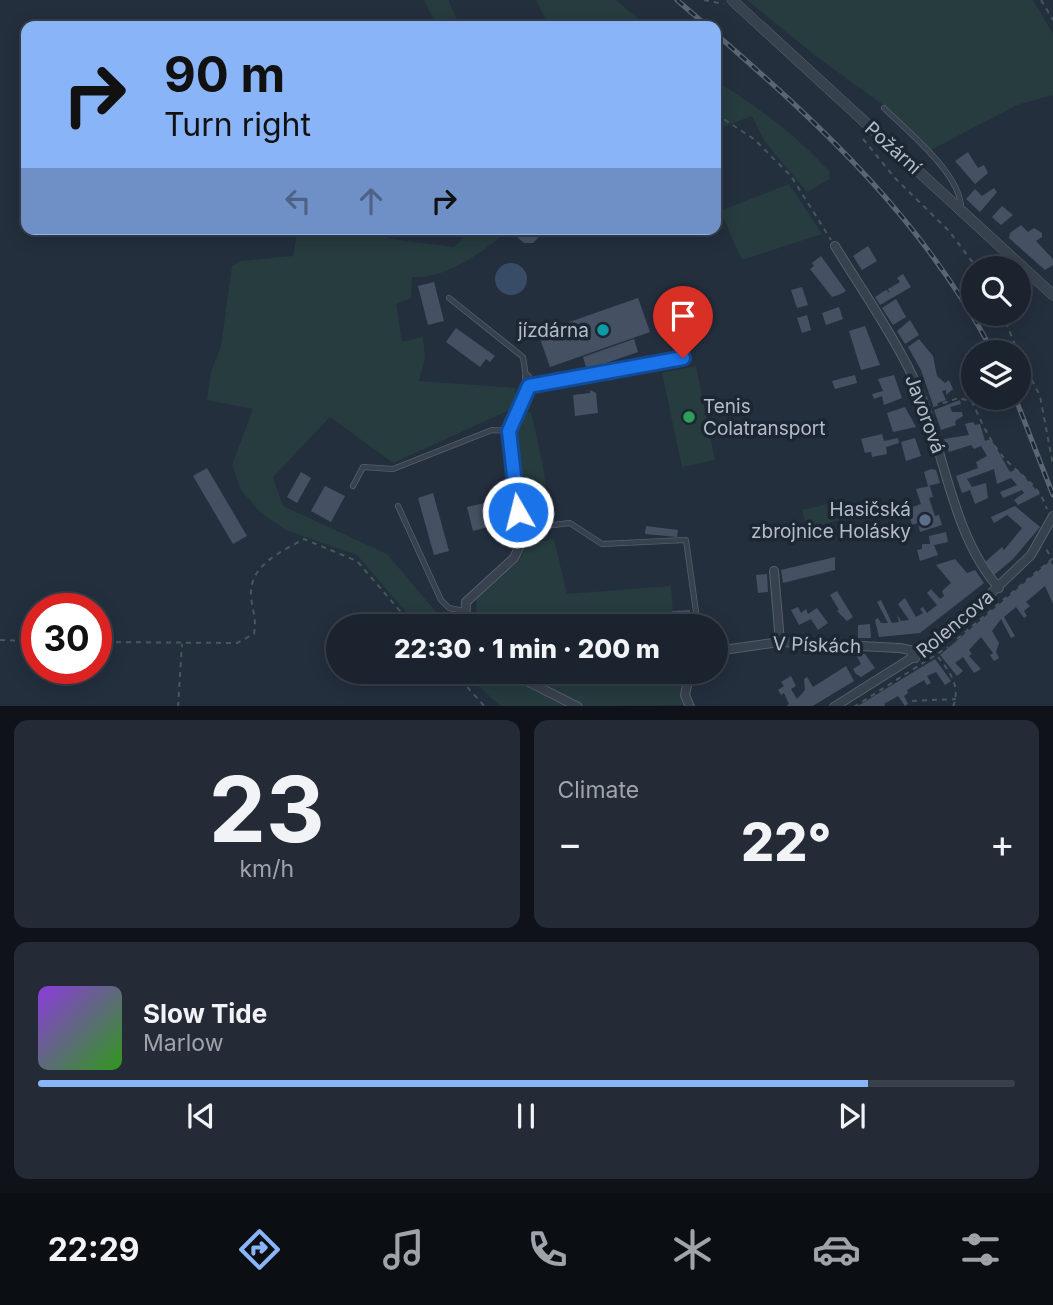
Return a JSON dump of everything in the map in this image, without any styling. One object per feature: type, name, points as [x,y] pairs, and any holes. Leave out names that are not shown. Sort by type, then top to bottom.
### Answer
[{"type":"street","name":"Požární","points":[[730,2],[1053,295]]},
{"type":"street","name":"Javorová","points":[[835,246],[911,372],[969,539],[981,568],[999,588]]},
{"type":"street","points":[[464,614],[467,602],[514,558],[520,545],[509,431],[528,382]]},
{"type":"street","name":"Rolencova","points":[[834,706],[931,648],[999,588],[1031,555],[1052,518]]},
{"type":"street","points":[[774,571],[780,642]]},
{"type":"street","name":"V Pískách","points":[[728,649],[780,642],[900,648],[910,650],[915,658]]},
{"type":"street","points":[[533,684],[578,706]]},
{"type":"street","points":[[687,684],[685,695],[690,706]]},
{"type":"lane","points":[[884,108],[927,150],[953,183],[961,197],[962,211]]},
{"type":"lane","points":[[449,298],[523,357],[528,382],[683,358]]},
{"type":"lane","points":[[353,486],[363,467],[393,469],[492,430],[509,431]]},
{"type":"lane","points":[[398,506],[441,600],[449,608],[464,611]]},
{"type":"lane","points":[[520,529],[570,523],[602,544],[686,540],[696,614]]},
{"type":"path","points":[[704,0],[730,2]]},
{"type":"path","points":[[1041,0],[1053,20]]},
{"type":"path","points":[[721,117],[754,139],[791,176],[835,246]]},
{"type":"path","points":[[863,139],[895,178],[949,231],[968,256]]},
{"type":"path","points":[[1031,377],[1041,396],[1053,465]]},
{"type":"path","points":[[924,409],[959,398],[972,402],[1006,460],[1018,468],[1041,494],[1052,518]]},
{"type":"path","points":[[112,642],[237,643],[254,634],[257,621],[251,596],[252,578],[268,560],[304,539],[357,561],[403,614]]},
{"type":"path","points":[[0,640],[21,641]]},
{"type":"path","points":[[178,706],[182,643]]},
{"type":"path","points":[[931,648],[954,678],[956,699],[953,706]]},
{"type":"path","points":[[465,684],[485,706]]},
{"type":"path","points":[[912,701],[956,699]]},
{"type":"green space","points":[[424,0],[448,0],[458,21],[434,21]]},
{"type":"green space","points":[[536,0],[616,0],[641,21],[546,21]]},
{"type":"green space","points":[[747,0],[1033,0],[1053,34],[1053,95],[1017,105],[929,151],[886,107],[817,57]]},
{"type":"green space","points":[[721,84],[789,133],[829,171],[830,179],[807,192],[765,142],[752,116],[721,128]]},
{"type":"green space","points":[[789,184],[822,234],[742,260],[721,211]]},
{"type":"green space","points":[[297,235],[381,235],[392,239],[454,247],[467,235],[503,235],[452,268],[412,277],[411,298],[396,304],[402,342],[423,337],[425,358],[419,381],[516,388],[514,408],[393,463],[330,417],[273,477],[283,506],[387,554],[438,614],[408,614],[357,555],[286,530],[261,513],[241,490],[232,465],[253,409],[207,400],[211,372],[221,346],[232,266],[240,261],[293,256]]},
{"type":"green space","name":"Tenis Colatransport","points":[[696,366],[715,460],[682,467],[662,373]]},
{"type":"green space","points":[[531,412],[543,466],[551,522],[523,525],[514,468],[513,440],[519,413]]},
{"type":"green space","points":[[840,501],[845,519],[807,528],[802,510]]},
{"type":"green space","points":[[554,539],[567,594],[671,586],[673,614],[477,614],[476,600],[518,562],[526,544]]},
{"type":"green space","points":[[476,684],[522,684],[565,706],[501,706]]},
{"type":"green space","points":[[542,684],[682,684],[686,705],[585,706]]},
{"type":"water","points":[[511,263],[522,268],[527,279],[522,290],[511,295],[500,290],[495,279],[500,268]]},
{"type":"building","points":[[968,152],[978,168],[984,165],[988,173],[975,184],[955,161]]},
{"type":"building","points":[[994,188],[997,192],[980,212],[966,199],[975,189],[982,196]]},
{"type":"building","points":[[1002,206],[1013,215],[1001,225],[992,217]]},
{"type":"building","points":[[1021,225],[1028,232],[1034,228],[1042,233],[1042,237],[1036,241],[1053,259],[1053,265],[1045,270],[1009,238],[1010,233]]},
{"type":"building","points":[[518,235],[540,235],[533,243],[524,243]]},
{"type":"building","points":[[868,246],[877,261],[862,270],[853,256]]},
{"type":"building","points":[[821,256],[846,291],[832,297],[810,269],[814,266],[812,263]]},
{"type":"building","points":[[903,274],[911,287],[880,305],[875,297],[886,290],[890,293],[888,289],[900,282],[897,278]]},
{"type":"building","points":[[434,282],[444,321],[428,325],[418,286]]},
{"type":"building","points":[[802,287],[808,305],[797,308],[791,290]]},
{"type":"building","name":"jízdárna","points":[[638,298],[650,332],[550,367],[538,333]]},
{"type":"building","points":[[896,299],[906,317],[893,325],[882,308]]},
{"type":"building","points":[[839,307],[843,319],[826,325],[822,313]]},
{"type":"building","points":[[807,315],[811,330],[802,333],[797,318]]},
{"type":"building","points":[[910,320],[919,335],[905,344],[897,331]]},
{"type":"building","points":[[865,326],[880,365],[861,370],[849,331]]},
{"type":"building","points":[[456,328],[495,356],[490,362],[486,359],[480,367],[446,342]]},
{"type":"building","points":[[634,339],[638,352],[606,363],[607,366],[587,370],[583,357]]},
{"type":"building","points":[[919,339],[933,356],[937,376],[945,383],[949,380],[953,389],[946,395],[946,390],[942,391],[946,400],[933,405],[921,370],[908,347]]},
{"type":"building","points":[[855,375],[857,383],[835,389],[832,381]]},
{"type":"building","points":[[894,375],[902,398],[884,405],[882,396],[874,399],[872,394],[883,391],[878,379]]},
{"type":"building","points":[[590,390],[596,393],[598,413],[575,416],[573,395],[590,393]]},
{"type":"building","points":[[960,400],[961,404],[950,407],[952,412],[962,412],[963,416],[955,421],[956,425],[941,430],[934,410]]},
{"type":"building","points":[[905,407],[916,427],[893,432],[887,413]]},
{"type":"building","points":[[973,422],[975,425],[980,424],[985,441],[991,439],[1010,472],[1017,469],[1040,494],[1018,505],[1014,500],[1024,493],[1022,490],[1003,498],[1000,492],[1017,485],[1011,478],[997,484],[994,469],[967,479],[972,487],[986,483],[988,498],[975,504],[970,490],[962,493],[956,476],[978,468],[976,462],[987,456],[981,446],[974,449],[971,445],[949,452],[944,439],[969,435],[965,424]]},
{"type":"building","points":[[882,434],[884,441],[898,438],[899,443],[886,447],[887,454],[872,457],[871,452],[865,453],[861,439]]},
{"type":"building","points":[[915,438],[921,456],[906,461],[901,442]]},
{"type":"building","points":[[207,468],[247,536],[233,544],[193,476]]},
{"type":"building","points":[[936,470],[940,483],[928,486],[924,472]]},
{"type":"building","points":[[301,472],[311,478],[297,503],[287,497]]},
{"type":"building","points":[[325,486],[345,496],[331,522],[311,511]]},
{"type":"building","name":"Hasičská zbrojnice Holásky","points":[[930,486],[933,497],[929,498],[935,516],[939,515],[942,525],[920,532],[918,523],[912,525],[907,509],[921,504],[916,489]]},
{"type":"building","points":[[433,493],[449,551],[434,555],[418,498]]},
{"type":"building","points":[[489,502],[495,525],[473,531],[467,507]]},
{"type":"building","points":[[1015,506],[1040,527],[1013,559],[994,575],[984,563],[1002,547],[1004,550],[1022,528],[1007,515],[994,523],[991,517]]},
{"type":"building","points":[[646,526],[678,530],[677,537],[645,534]]},
{"type":"building","points":[[946,532],[948,542],[934,545],[938,555],[920,561],[917,550],[922,549],[922,544],[930,544],[929,536]]},
{"type":"building","points":[[835,557],[835,570],[783,583],[781,570]]},
{"type":"building","points":[[955,559],[967,573],[975,570],[984,583],[920,633],[879,637],[875,620],[878,618],[881,623],[888,623],[877,602],[881,600],[892,623],[899,622],[897,614],[901,621],[909,620],[898,604],[905,598],[916,617],[923,613],[920,609],[923,607],[927,613],[937,605],[927,593],[931,589],[940,599],[944,596],[942,591],[951,583],[936,565]]},
{"type":"building","points":[[1050,561],[1053,565],[1053,604],[1045,586],[1026,602],[1030,606],[1024,611],[1027,616],[1024,618],[1016,607],[1004,617],[1015,636],[1011,638],[1001,619],[992,631],[999,643],[996,652],[999,658],[994,661],[990,655],[993,653],[981,637],[969,650],[972,654],[969,656],[981,669],[974,673],[963,657],[955,663],[963,671],[957,676],[940,655]]},
{"type":"building","points":[[767,574],[768,592],[758,593],[756,575]]},
{"type":"building","points":[[837,591],[853,617],[847,621],[837,611],[839,610],[830,595]]},
{"type":"building","points":[[798,607],[801,613],[806,609],[808,614],[817,608],[828,623],[818,630],[811,619],[799,625],[791,610]]},
{"type":"building","points":[[690,610],[690,614],[672,614],[672,611]]},
{"type":"building","points":[[870,624],[871,638],[858,638],[858,625]]},
{"type":"building","points":[[855,653],[865,654],[875,668],[861,677],[856,674],[853,669],[861,664]]},
{"type":"building","points":[[935,659],[951,681],[945,685],[936,672],[927,676],[931,683],[927,685],[924,680],[907,690],[908,693],[904,696],[908,704],[905,706],[898,696],[884,704],[885,706],[858,706]]},
{"type":"building","points":[[846,666],[854,681],[813,706],[786,706],[789,704],[784,693],[781,695],[778,690],[784,686],[781,682],[791,676],[796,686],[791,689],[797,699],[805,690],[804,679],[807,677],[813,687]]},
{"type":"railway","points":[[677,0],[701,21]]},
{"type":"railway","points":[[721,38],[834,142],[870,180],[935,260],[986,340]]},
{"type":"railway","points":[[1020,410],[1053,495]]},
{"type":"place","name":"jízdárna","points":[[603,330]]},
{"type":"place","name":"Tenis Colatransport","points":[[689,417]]},
{"type":"place","name":"Hasičská zbrojnice Holásky","points":[[925,520]]},
{"type":"route","points":[[518,512],[509,431],[522,396],[529,386],[683,358]]}]
